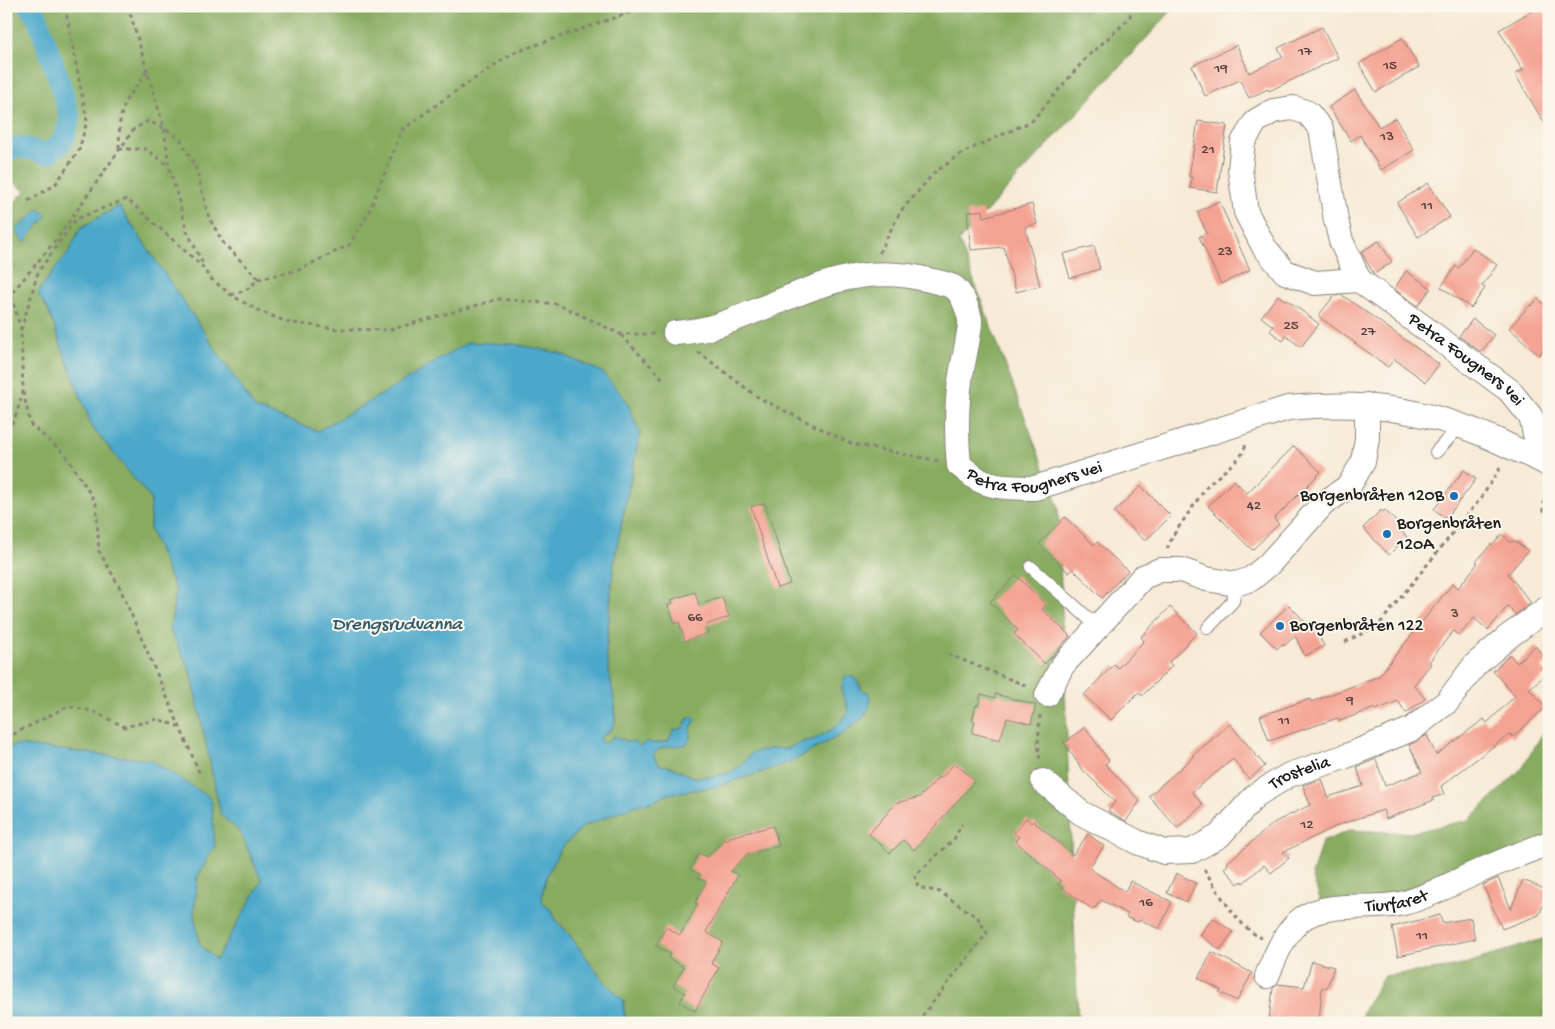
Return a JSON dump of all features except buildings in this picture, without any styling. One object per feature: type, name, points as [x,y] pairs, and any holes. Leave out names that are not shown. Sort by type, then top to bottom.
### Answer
[{"type":"street","name":"Petra Fougners vei","points":[[1359,280],[1315,283],[1285,272],[1264,247],[1246,212],[1240,169],[1243,142],[1256,121],[1273,111],[1293,108],[1308,113],[1321,129],[1341,241],[1359,280],[1510,390],[1531,417],[1546,467]]},
{"type":"street","name":"Petra Fougners vei","points":[[675,334],[710,328],[766,308],[813,286],[868,274],[895,274],[955,288],[964,302],[970,319],[958,406],[956,437],[959,465],[979,480],[990,485],[1035,488],[1288,408],[1325,404],[1367,405],[1408,410],[1461,424],[1513,448],[1546,467]]},
{"type":"street","points":[[1047,695],[1062,666],[1143,577],[1160,570],[1181,570],[1206,579],[1236,584],[1251,579],[1268,565],[1323,504],[1350,486],[1362,462],[1367,438],[1367,405]]},
{"type":"street","name":"Trostelia","points":[[1042,781],[1081,813],[1137,842],[1164,852],[1192,851],[1219,836],[1256,795],[1288,775],[1344,757],[1412,729],[1448,700],[1475,664],[1549,607]]},
{"type":"street","name":"Tiurfaret","points":[[1267,976],[1288,933],[1304,918],[1316,912],[1403,903],[1428,895],[1549,842]]},
{"type":"lane","points":[[1436,452],[1461,424]]},
{"type":"lane","points":[[1031,567],[1098,626]]},
{"type":"lane","points":[[1208,628],[1233,600],[1236,584]]},
{"type":"path","points":[[28,201],[55,185],[79,150],[87,121],[65,6]]},
{"type":"path","points":[[128,6],[164,128],[169,166],[187,231],[209,277]]},
{"type":"path","points":[[231,296],[246,290],[259,279],[298,270],[349,245],[368,214],[402,130],[446,98],[513,53],[648,6]]},
{"type":"path","points":[[868,274],[900,212],[934,173],[962,153],[1032,121],[1086,58],[1129,19],[1133,6]]},
{"type":"path","points":[[119,148],[120,119],[126,100],[147,72]]},
{"type":"path","points":[[6,296],[11,294],[56,240],[134,129],[148,121],[164,128],[180,139],[195,165],[209,218],[224,244],[259,279]]},
{"type":"path","points":[[119,148],[146,149],[169,166]]},
{"type":"path","points":[[21,330],[38,272],[76,220],[126,200],[202,266],[209,277],[231,296],[257,310],[287,322],[337,329],[389,330],[499,299],[558,304],[620,334],[664,380]]},
{"type":"path","points":[[11,294],[21,330],[23,392],[31,425],[65,454],[96,503],[99,550],[119,586],[200,774]]},
{"type":"path","points":[[620,334],[675,334],[759,398],[852,444],[959,465]]},
{"type":"path","points":[[6,430],[14,421],[23,392]]},
{"type":"path","points":[[1160,570],[1172,537],[1207,486],[1244,453],[1249,434],[1246,422]]},
{"type":"path","points":[[1345,642],[1381,622],[1481,498],[1513,448]]},
{"type":"path","points":[[1546,467],[1544,509],[1549,519]]},
{"type":"path","points":[[948,654],[1047,695],[1040,715],[1038,743],[1042,781]]},
{"type":"path","points":[[6,738],[68,706],[92,711],[125,727],[158,719],[180,727]]},
{"type":"path","points":[[919,1023],[919,1020],[986,933],[978,918],[940,892],[918,886],[915,876],[954,839],[962,824]]},
{"type":"path","points":[[1192,851],[1232,913],[1256,936],[1281,946]]},
{"type":"green space","points":[[6,6],[1176,6],[959,241],[1058,506],[1078,1023],[627,1023],[624,1001],[604,981],[556,920],[552,910],[542,903],[547,875],[560,849],[584,826],[637,805],[653,802],[668,794],[715,787],[793,761],[844,733],[868,711],[870,697],[868,693],[862,690],[859,682],[852,676],[845,677],[842,693],[848,709],[847,714],[836,727],[813,740],[785,749],[775,748],[754,752],[741,765],[729,773],[712,777],[692,777],[672,767],[660,765],[653,756],[657,750],[689,736],[694,723],[692,716],[687,719],[684,728],[677,729],[668,741],[640,746],[614,736],[609,742],[603,743],[600,741],[601,737],[611,730],[615,722],[615,706],[606,653],[614,560],[640,433],[602,372],[559,353],[513,344],[383,394],[317,431],[255,409],[119,206],[80,228],[69,252],[41,287],[38,295],[48,310],[92,427],[151,499],[150,530],[176,591],[170,630],[191,672],[221,815],[240,832],[262,881],[216,960],[200,945],[194,915],[197,878],[215,845],[151,760],[16,745],[6,749],[6,212],[25,191],[6,177]]},
{"type":"green space","points":[[1549,723],[1549,838],[1409,896],[1322,905],[1312,875],[1322,842],[1351,830],[1410,833],[1469,820],[1522,768]]},
{"type":"green space","points":[[1549,937],[1549,999],[1545,1000],[1544,1023],[1360,1023],[1363,1011],[1384,976],[1455,967]]},
{"type":"water","name":"Drengsrudvanna","points":[[119,206],[255,408],[317,431],[383,394],[468,342],[513,344],[559,353],[602,372],[626,400],[640,433],[614,560],[606,653],[615,706],[615,722],[611,730],[601,737],[600,741],[603,743],[609,742],[614,736],[626,742],[633,741],[640,746],[647,741],[655,744],[668,741],[674,730],[684,728],[686,721],[692,716],[696,720],[691,728],[690,739],[687,744],[660,748],[653,756],[660,765],[672,767],[693,777],[712,777],[729,773],[741,765],[753,752],[775,748],[785,749],[813,740],[836,727],[847,714],[848,709],[842,693],[845,677],[855,678],[862,690],[868,692],[870,704],[864,717],[844,733],[793,761],[715,787],[668,794],[653,802],[637,805],[584,826],[560,849],[547,876],[542,903],[552,910],[556,920],[604,981],[624,1001],[627,1023],[6,1023],[6,749],[16,745],[151,760],[211,798],[215,845],[197,878],[194,915],[200,945],[216,960],[262,881],[240,832],[221,815],[191,672],[170,630],[176,591],[150,530],[151,499],[92,427],[48,310],[38,295],[41,287],[69,252],[80,228]]},
{"type":"water","points":[[39,209],[47,215],[24,243],[16,230]]},
{"type":"waterway","points":[[6,150],[21,147],[48,154],[64,140],[70,118],[36,14],[29,6]]},
{"type":"place","name":"Borgenbråten 120B","points":[[1454,496]]},
{"type":"place","name":"Borgenbråten 120A","points":[[1387,534]]},
{"type":"place","name":"Borgenbråten 122","points":[[1280,626]]}]
